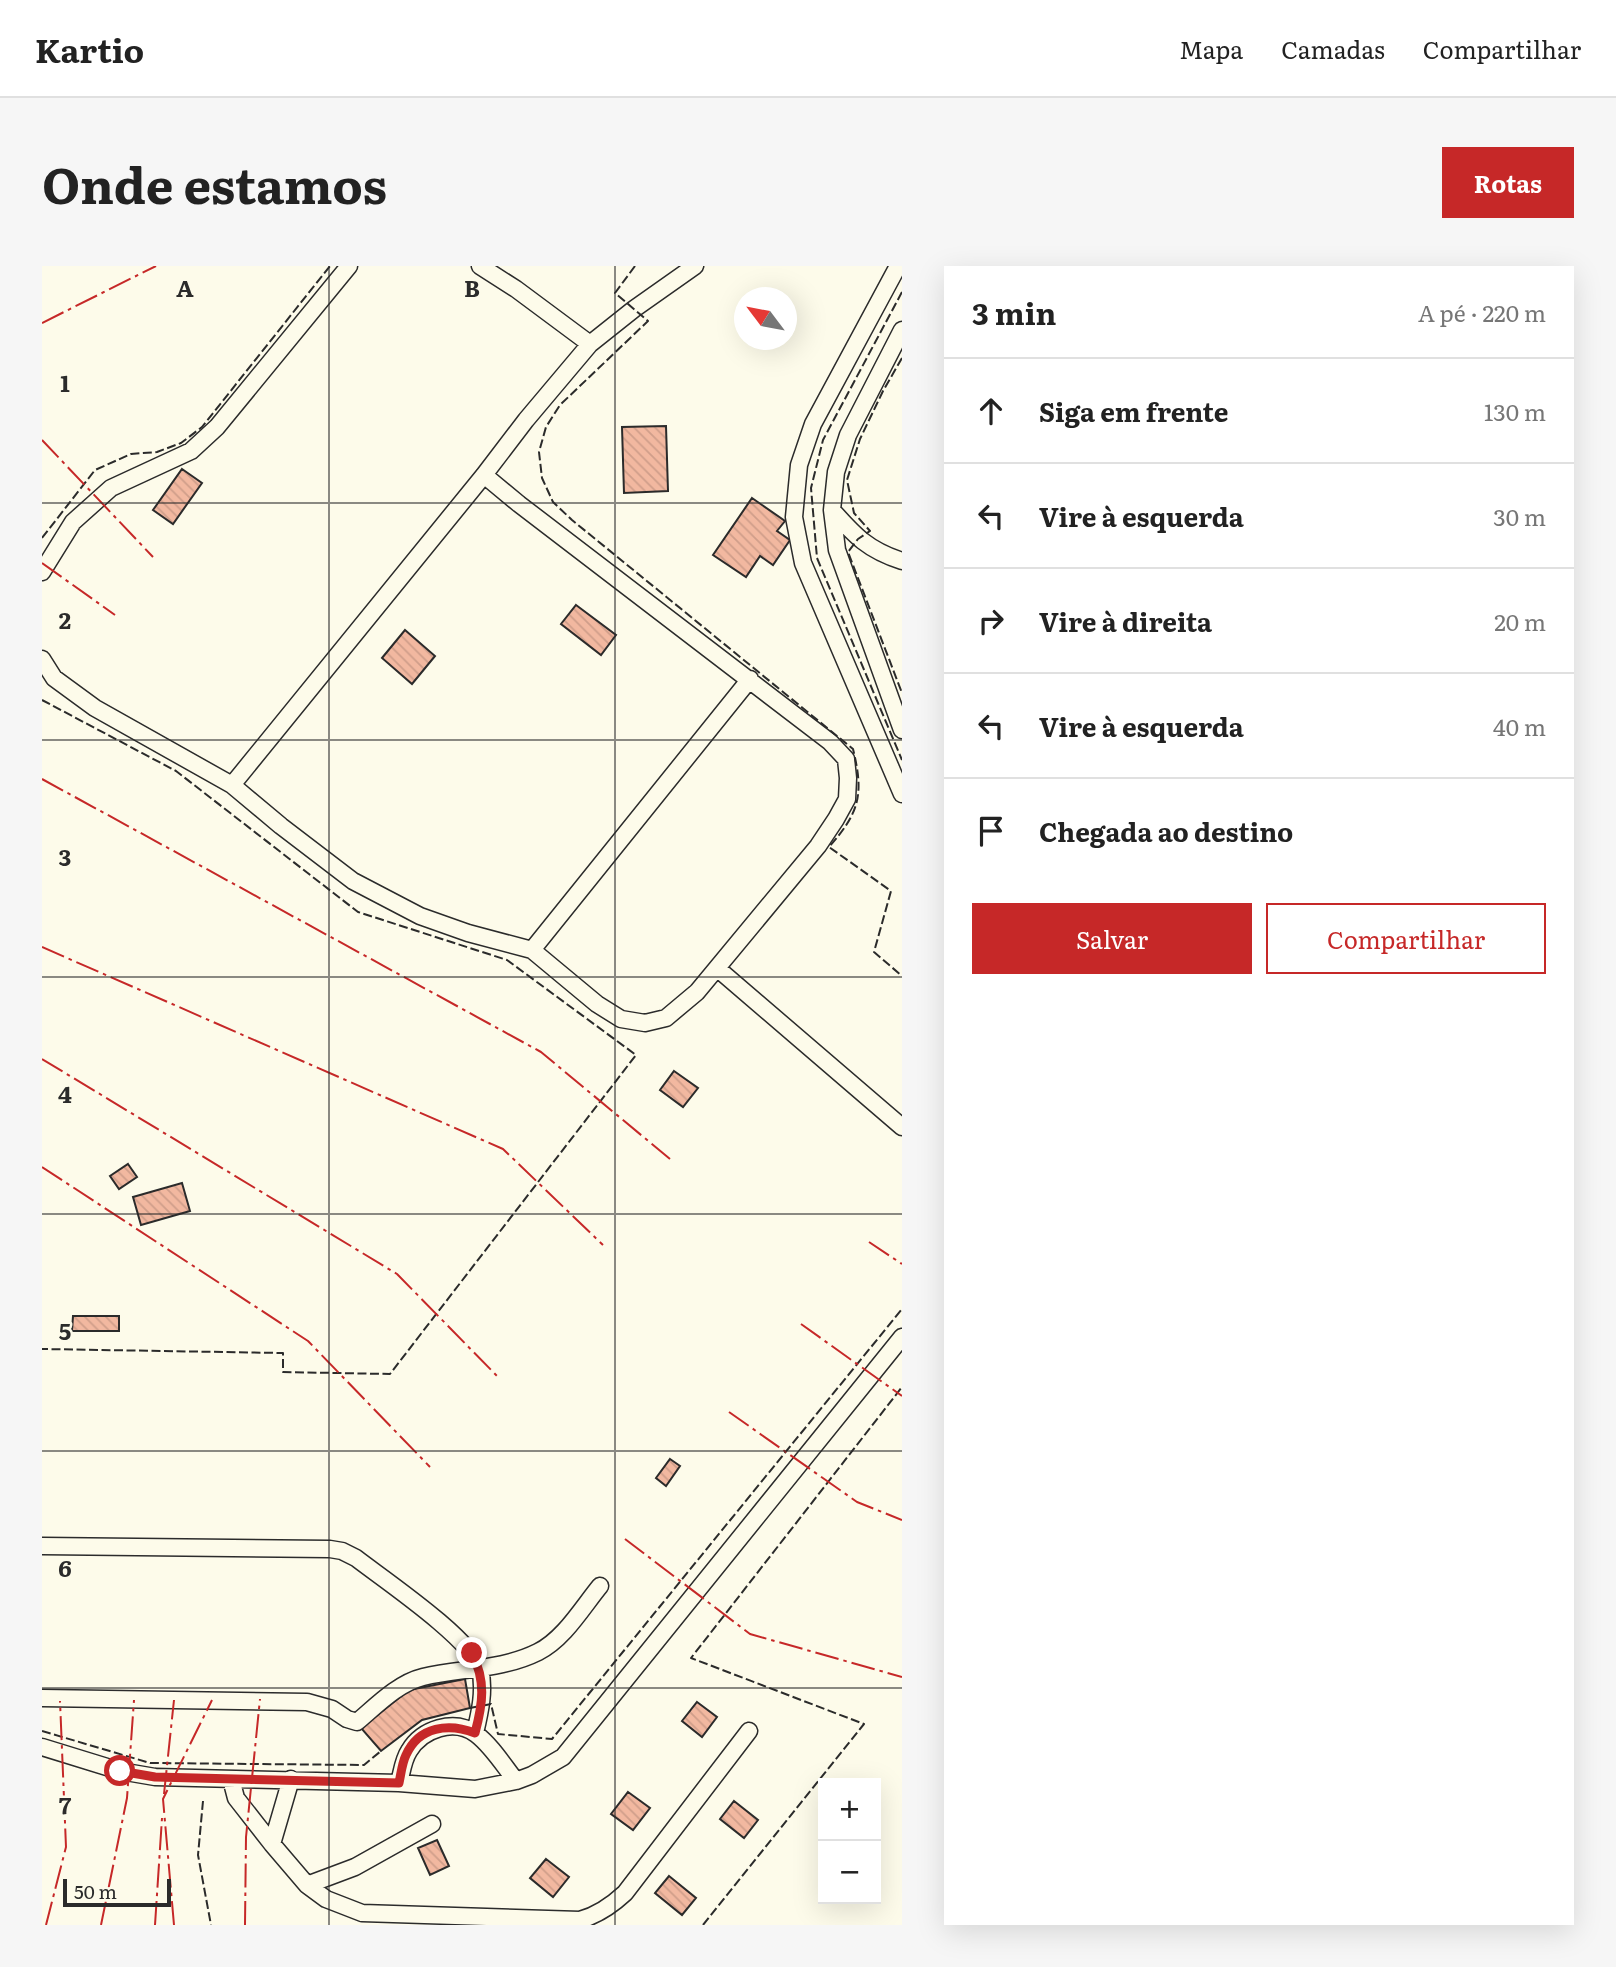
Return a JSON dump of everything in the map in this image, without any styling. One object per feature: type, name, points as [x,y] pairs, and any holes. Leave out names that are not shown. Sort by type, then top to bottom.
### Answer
[{"type":"street","points":[[42,572],[73,522],[111,488],[191,451],[217,427],[349,266]]},
{"type":"street","points":[[480,266],[590,344]]},
{"type":"street","points":[[232,785],[590,344],[695,266]]},
{"type":"street","points":[[898,266],[813,424],[799,465],[794,517],[803,563],[902,794]]},
{"type":"street","points":[[902,330],[848,435],[836,472],[832,510],[837,550],[902,730]]},
{"type":"street","points":[[42,659],[54,678],[95,708],[232,785],[281,827],[352,881],[419,916],[468,933],[532,950],[597,1004],[621,1018],[645,1023],[666,1018],[698,992],[818,846],[847,799],[846,759],[830,742],[750,679],[484,475]]},
{"type":"street","points":[[832,510],[858,539],[889,557],[902,561]]},
{"type":"street","points":[[532,950],[750,679]]},
{"type":"street","points":[[718,969],[902,1127]]},
{"type":"street","points":[[42,1746],[131,1773],[155,1777],[291,1779],[475,1788],[516,1781],[532,1775],[563,1756],[902,1337]]},
{"type":"street","points":[[42,1546],[342,1551],[356,1558],[453,1633],[472,1653],[480,1668],[482,1706],[475,1733]]},
{"type":"street","points":[[42,1698],[307,1702],[332,1709],[354,1722],[413,1680],[517,1660],[538,1651],[555,1640],[600,1586]]},
{"type":"street","points":[[399,1783],[406,1754],[416,1741],[429,1731],[444,1727],[460,1727],[475,1733],[516,1781]]},
{"type":"street","points":[[231,1779],[236,1798],[272,1844],[307,1885],[326,1899],[362,1913],[580,1920],[594,1916],[625,1893],[748,1731]]},
{"type":"street","points":[[272,1844],[291,1779]]},
{"type":"street","points":[[307,1885],[355,1867],[432,1824]]},
{"type":"building","points":[[666,426],[668,491],[624,493],[622,427]]},
{"type":"building","points":[[182,469],[202,483],[173,524],[153,510]]},
{"type":"building","points":[[752,498],[785,521],[777,531],[790,540],[773,565],[760,556],[746,577],[713,555]]},
{"type":"building","points":[[576,605],[616,635],[601,655],[561,624]]},
{"type":"building","points":[[405,630],[435,656],[412,684],[382,658]]},
{"type":"building","points":[[674,1071],[698,1088],[683,1107],[660,1090]]},
{"type":"building","points":[[128,1164],[137,1177],[119,1189],[110,1176]]},
{"type":"building","points":[[182,1183],[190,1211],[141,1225],[133,1197]]},
{"type":"building","points":[[73,1316],[119,1316],[119,1331],[72,1331]]},
{"type":"building","points":[[670,1459],[680,1466],[666,1486],[656,1478]]},
{"type":"building","points":[[465,1679],[470,1708],[422,1720],[381,1751],[361,1728],[409,1690]]},
{"type":"building","points":[[697,1702],[717,1717],[702,1737],[682,1721]]},
{"type":"building","points":[[628,1792],[650,1808],[633,1830],[611,1814]]},
{"type":"building","points":[[734,1801],[758,1820],[744,1838],[720,1819]]},
{"type":"building","points":[[437,1840],[449,1866],[430,1875],[418,1848]]},
{"type":"building","points":[[546,1859],[569,1877],[553,1897],[530,1878]]},
{"type":"building","points":[[669,1876],[696,1898],[682,1915],[655,1893]]},
{"type":"fence","points":[[42,538],[95,470],[131,454],[157,452],[181,443],[202,427],[330,266]]},
{"type":"fence","points":[[635,266],[615,293],[648,321],[560,405],[546,427],[539,452],[542,478],[553,502],[572,520],[853,749],[858,778],[857,802],[847,823],[829,847],[891,891],[874,952],[902,976]]},
{"type":"fence","points":[[902,292],[823,440],[811,488],[817,558],[902,760]]},
{"type":"fence","points":[[902,358],[860,439],[847,480],[854,513],[870,531],[858,539],[848,552],[902,693]]},
{"type":"fence","points":[[42,700],[176,771],[358,912],[507,960],[636,1055],[390,1374],[283,1372],[283,1353],[42,1349]]},
{"type":"fence","points":[[470,1708],[491,1704],[498,1734],[552,1739],[902,1309]]},
{"type":"fence","points":[[703,1925],[864,1724],[691,1658],[902,1387]]},
{"type":"fence","points":[[42,1731],[150,1763],[364,1765],[381,1751]]},
{"type":"fence","points":[[203,1801],[198,1855],[211,1925]]},
{"type":"power","points":[[42,323],[156,266]]},
{"type":"power","points":[[42,440],[153,557]]},
{"type":"power","points":[[42,563],[115,615]]},
{"type":"power","points":[[42,779],[541,1052],[670,1159]]},
{"type":"power","points":[[42,947],[503,1149],[603,1245]]},
{"type":"power","points":[[42,1059],[397,1274],[499,1378]]},
{"type":"power","points":[[42,1167],[308,1341],[430,1467]]},
{"type":"power","points":[[869,1242],[902,1264]]},
{"type":"power","points":[[801,1324],[902,1396]]},
{"type":"power","points":[[729,1412],[857,1502],[902,1520]]},
{"type":"power","points":[[625,1539],[750,1634],[902,1677]]},
{"type":"power","points":[[245,1925],[246,1837],[260,1699]]},
{"type":"power","points":[[101,1925],[127,1798],[134,1700]]},
{"type":"power","points":[[164,1794],[174,1700]]},
{"type":"power","points":[[174,1925],[163,1799],[212,1700]]},
{"type":"power","points":[[46,1925],[66,1847],[60,1701]]},
{"type":"power","points":[[155,1925],[162,1818]]},
{"type":"route","points":[[120,1771],[155,1777],[399,1783],[406,1754],[416,1741],[429,1731],[460,1727],[475,1733],[482,1706],[480,1668],[472,1653]]}]
